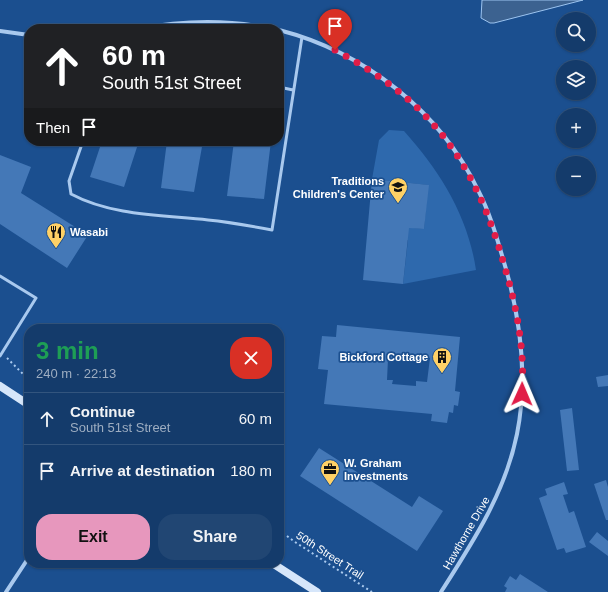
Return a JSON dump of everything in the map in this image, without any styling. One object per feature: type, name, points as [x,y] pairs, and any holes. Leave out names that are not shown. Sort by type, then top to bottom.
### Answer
[{"type":"main road","points":[[0,386],[24,402]]},
{"type":"main road","points":[[280,568],[317,592]]},
{"type":"street","points":[[174,24],[193,21],[222,21],[242,24]]},
{"type":"street","points":[[0,30],[24,34]]},
{"type":"street","name":"Hawthorne Drive","points":[[284,32],[335,50],[381,77],[412,101],[439,130],[465,166],[478,190],[489,215],[513,293],[521,345],[523,382],[517,434],[503,482],[488,516],[441,592]]},
{"type":"street","points":[[6,592],[24,565]]},
{"type":"lane","points":[[81,146],[69,181],[71,194],[87,203],[144,214],[210,220],[272,230],[302,37]]},
{"type":"lane","points":[[284,88],[293,90]]},
{"type":"lane","points":[[0,276],[36,298],[1,354]]},
{"type":"path","points":[[1,354],[24,375]]},
{"type":"path","name":"50th Street Trail","points":[[284,534],[372,592]]},
{"type":"shaded area","points":[[482,0],[583,0],[490,23],[481,18]]},
{"type":"shaded area","points":[[389,130],[404,131],[440,178],[459,213],[472,250],[476,270],[403,284],[408,240],[368,236],[368,224],[424,229],[428,185],[372,179],[379,140]]},
{"type":"building","points":[[100,146],[137,146],[124,187],[90,177]]},
{"type":"building","points":[[166,146],[202,146],[194,192],[161,188]]},
{"type":"building","points":[[233,146],[270,146],[264,199],[227,196]]},
{"type":"building","points":[[0,155],[31,167],[21,193],[88,235],[67,268],[0,224]]},
{"type":"building","points":[[372,179],[429,185],[424,229],[409,228],[403,284],[363,280]]},
{"type":"building","name":"Bickford Cottage","points":[[337,325],[460,337],[455,391],[460,392],[458,406],[454,405],[453,413],[449,412],[447,423],[431,421],[432,414],[324,404],[328,370],[318,369],[322,336],[336,337]],"holes":[[[395,355],[430,358],[427,382],[416,381],[416,386],[392,384],[393,380],[387,380],[388,359],[395,359]]]},
{"type":"building","points":[[608,375],[608,386],[598,387],[596,377]]},
{"type":"building","points":[[572,408],[579,470],[567,471],[560,410]]},
{"type":"building","points":[[319,448],[412,507],[419,496],[443,511],[417,551],[300,476]]},
{"type":"building","points":[[606,480],[608,487],[608,520],[606,520],[594,484]]},
{"type":"building","points":[[564,482],[568,494],[563,495],[569,513],[574,511],[586,547],[566,553],[564,548],[557,550],[539,498],[547,495],[545,489]]},
{"type":"building","points":[[597,532],[608,541],[608,556],[589,542]]},
{"type":"building","points":[[520,574],[548,592],[505,592],[507,588],[504,586],[510,576],[516,580]]},
{"type":"place","name":"Traditions Children's Center","points":[[398,204]]},
{"type":"place","name":"Wasabi","points":[[56,249]]},
{"type":"place","name":"Bickford Cottage","points":[[442,374]]},
{"type":"place","name":"W. Graham Investments","points":[[330,486]]},
{"type":"route","points":[[335,50],[363,64],[412,101],[444,136],[465,166],[489,215],[513,293],[521,345],[523,382],[522,394]]}]
